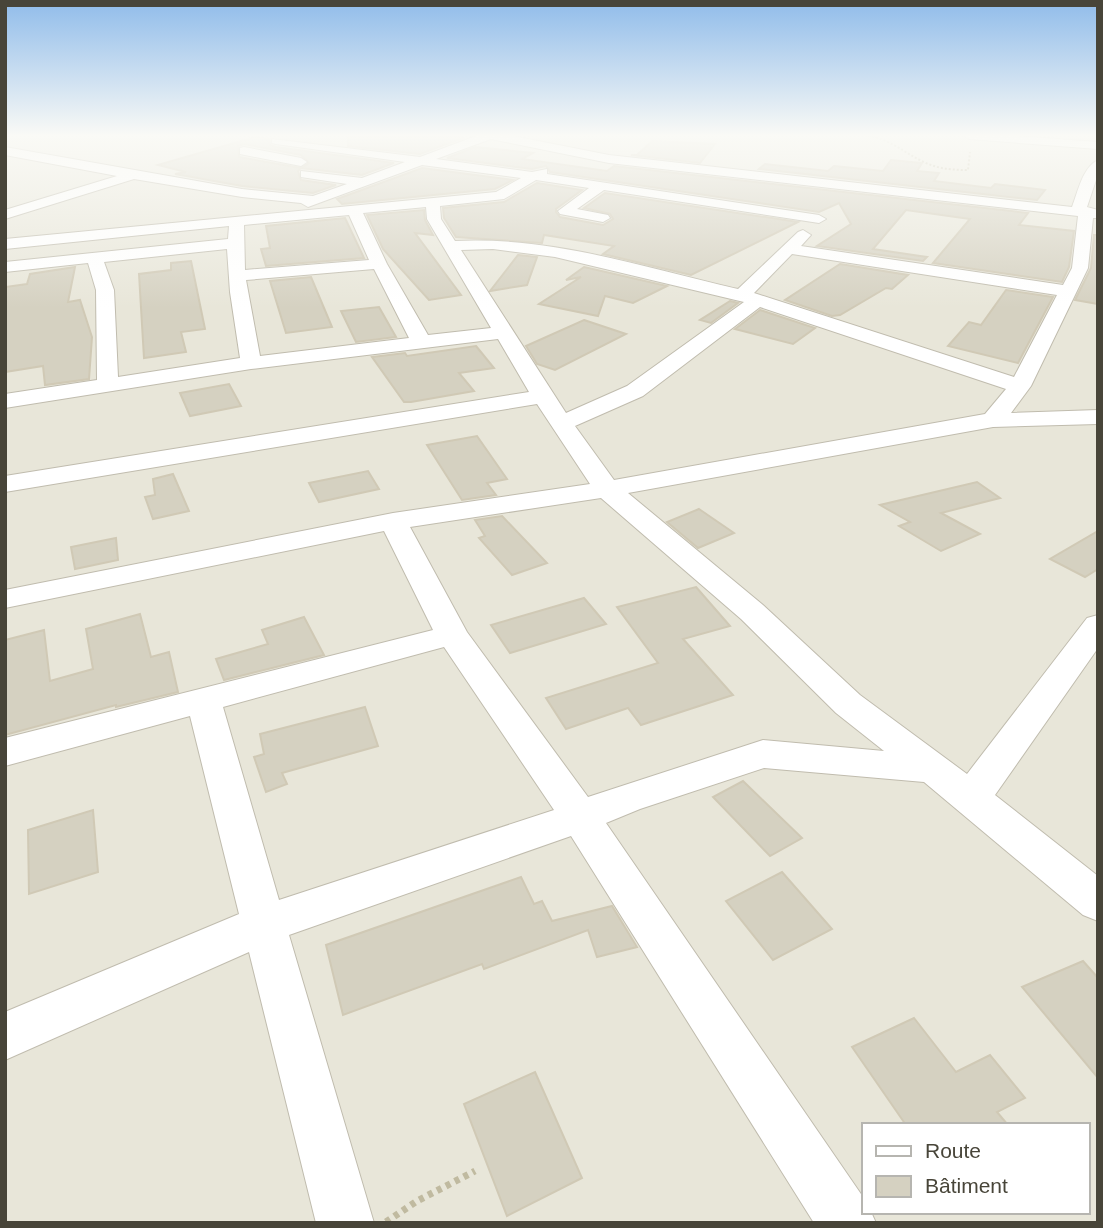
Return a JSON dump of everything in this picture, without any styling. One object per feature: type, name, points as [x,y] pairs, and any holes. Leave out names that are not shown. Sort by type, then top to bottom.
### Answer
[{"type":"street","points":[[5,215],[75,193]]},
{"type":"street","points":[[254,193],[317,200]]},
{"type":"street","points":[[263,218],[335,193]]},
{"type":"street","points":[[435,193],[450,200]]},
{"type":"street","points":[[5,244],[499,196],[504,193]]},
{"type":"street","points":[[590,193],[565,211],[603,218]]},
{"type":"street","points":[[677,193],[827,210]]},
{"type":"street","points":[[562,424],[635,391],[750,298],[788,249],[844,193]]},
{"type":"street","points":[[924,193],[1092,213]]},
{"type":"street","points":[[1084,193],[1079,208],[1092,213]]},
{"type":"street","points":[[31,194],[57,199]]},
{"type":"street","points":[[433,202],[434,219],[543,396],[607,489],[752,612],[848,704],[971,798],[1098,902]]},
{"type":"street","points":[[354,209],[379,264],[421,341]]},
{"type":"street","points":[[993,420],[1020,386],[1080,268],[1092,213]]},
{"type":"street","points":[[237,220],[237,276],[251,363]]},
{"type":"street","points":[[5,267],[235,243]]},
{"type":"street","points":[[453,246],[493,244],[543,250],[750,298],[1020,386]]},
{"type":"street","points":[[788,249],[1068,291]]},
{"type":"street","points":[[93,257],[105,290],[108,385]]},
{"type":"street","points":[[237,276],[379,264]]},
{"type":"street","points":[[5,401],[251,363],[504,332]]},
{"type":"street","points":[[5,484],[543,396]]},
{"type":"street","points":[[5,599],[393,521],[607,489],[993,420],[1098,417]]},
{"type":"street","points":[[393,521],[452,635],[581,817],[848,1223]]},
{"type":"street","points":[[971,798],[1098,625]]},
{"type":"street","points":[[5,752],[452,635]]},
{"type":"street","points":[[203,699],[345,1223]]},
{"type":"street","points":[[5,1036],[265,924],[581,817],[626,798],[763,754],[933,769]]},
{"type":"path","points":[[385,1223],[417,1201],[475,1171]]},
{"type":"shaded area","points":[[5,193],[1098,193],[1098,1223],[5,1223]]},
{"type":"building","points":[[353,193],[451,193],[342,204],[337,199]]},
{"type":"building","points":[[519,193],[577,193],[556,209],[560,217],[603,225],[613,219],[610,214],[584,208],[605,193],[798,222],[691,275],[603,254],[614,246],[544,235],[542,243],[456,237],[444,218],[443,208],[504,202]]},
{"type":"building","points":[[693,193],[855,193],[1028,213],[1019,225],[1074,231],[1069,267],[1062,282],[933,263],[970,219],[906,210],[873,249],[927,257],[923,261],[817,246],[851,224],[839,203],[819,212]]},
{"type":"building","points":[[977,193],[1042,193],[1037,200]]},
{"type":"building","points":[[424,210],[425,220],[433,235],[415,233],[461,295],[429,300],[383,249],[367,215]]},
{"type":"building","points":[[345,218],[364,258],[266,266],[261,249],[270,248],[266,226]]},
{"type":"building","points":[[1094,235],[1098,235],[1098,304],[1075,300],[1091,268]]},
{"type":"building","points":[[518,255],[537,257],[527,285],[490,291]]},
{"type":"building","points":[[191,261],[205,329],[181,332],[186,352],[144,358],[139,274],[171,270],[171,263]]},
{"type":"building","points":[[840,264],[908,275],[892,289],[886,288],[840,315],[832,316],[785,300]]},
{"type":"building","points":[[75,267],[68,302],[80,300],[92,337],[89,379],[45,385],[43,366],[5,372],[5,287],[27,284],[30,274]]},
{"type":"building","points":[[584,267],[667,286],[633,303],[605,296],[598,316],[539,304],[581,277],[566,280]]},
{"type":"building","points":[[311,277],[332,327],[286,333],[270,281]]},
{"type":"building","points":[[1006,290],[1053,297],[1018,363],[948,346],[969,322],[981,325]]},
{"type":"building","points":[[730,301],[738,303],[711,323],[700,320]]},
{"type":"building","points":[[379,307],[396,337],[356,342],[341,311]]},
{"type":"building","points":[[760,310],[815,328],[793,344],[735,329]]},
{"type":"building","points":[[584,320],[626,334],[555,370],[537,364],[526,346]]},
{"type":"building","points":[[476,346],[494,368],[459,373],[474,391],[411,402],[404,402],[372,357],[405,353],[407,356]]},
{"type":"building","points":[[229,384],[241,406],[190,416],[180,393]]},
{"type":"building","points":[[477,436],[507,479],[487,483],[496,495],[462,500],[427,445]]},
{"type":"building","points":[[368,471],[379,489],[319,502],[309,483]]},
{"type":"building","points":[[173,474],[189,511],[153,519],[145,497],[155,495],[153,479]]},
{"type":"building","points":[[977,482],[1000,498],[941,513],[980,534],[941,551],[899,526],[910,522],[880,505]]},
{"type":"building","points":[[699,509],[734,533],[698,548],[667,522]]},
{"type":"building","points":[[502,516],[547,563],[512,575],[479,538],[485,536],[475,520]]},
{"type":"building","points":[[1098,531],[1098,569],[1085,577],[1050,559]]},
{"type":"building","points":[[116,538],[118,560],[75,569],[71,547]]},
{"type":"building","points":[[696,587],[730,626],[683,639],[733,695],[641,725],[628,708],[566,729],[546,698],[658,663],[617,607]]},
{"type":"building","points":[[584,598],[606,624],[510,653],[491,625]]},
{"type":"building","points":[[140,614],[151,657],[169,652],[178,692],[116,705],[5,735],[5,640],[44,630],[50,681],[93,669],[86,629]]},
{"type":"building","points":[[304,617],[324,655],[224,680],[216,659],[268,644],[262,630]]},
{"type":"building","points":[[365,707],[378,746],[282,773],[287,784],[266,792],[254,757],[264,754],[260,734]]},
{"type":"building","points":[[743,781],[802,838],[770,856],[713,797]]},
{"type":"building","points":[[93,810],[98,872],[29,894],[28,830]]},
{"type":"building","points":[[782,872],[832,929],[773,960],[726,901]]},
{"type":"building","points":[[521,877],[534,904],[542,901],[552,921],[612,906],[637,947],[597,957],[588,930],[484,969],[482,964],[343,1015],[326,945]]},
{"type":"building","points":[[1083,961],[1098,978],[1098,1078],[1022,987]]},
{"type":"building","points":[[914,1018],[956,1072],[990,1055],[1025,1098],[997,1112],[1006,1123],[905,1123],[852,1047]]},
{"type":"building","points":[[535,1072],[582,1178],[507,1216],[464,1104]]}]
